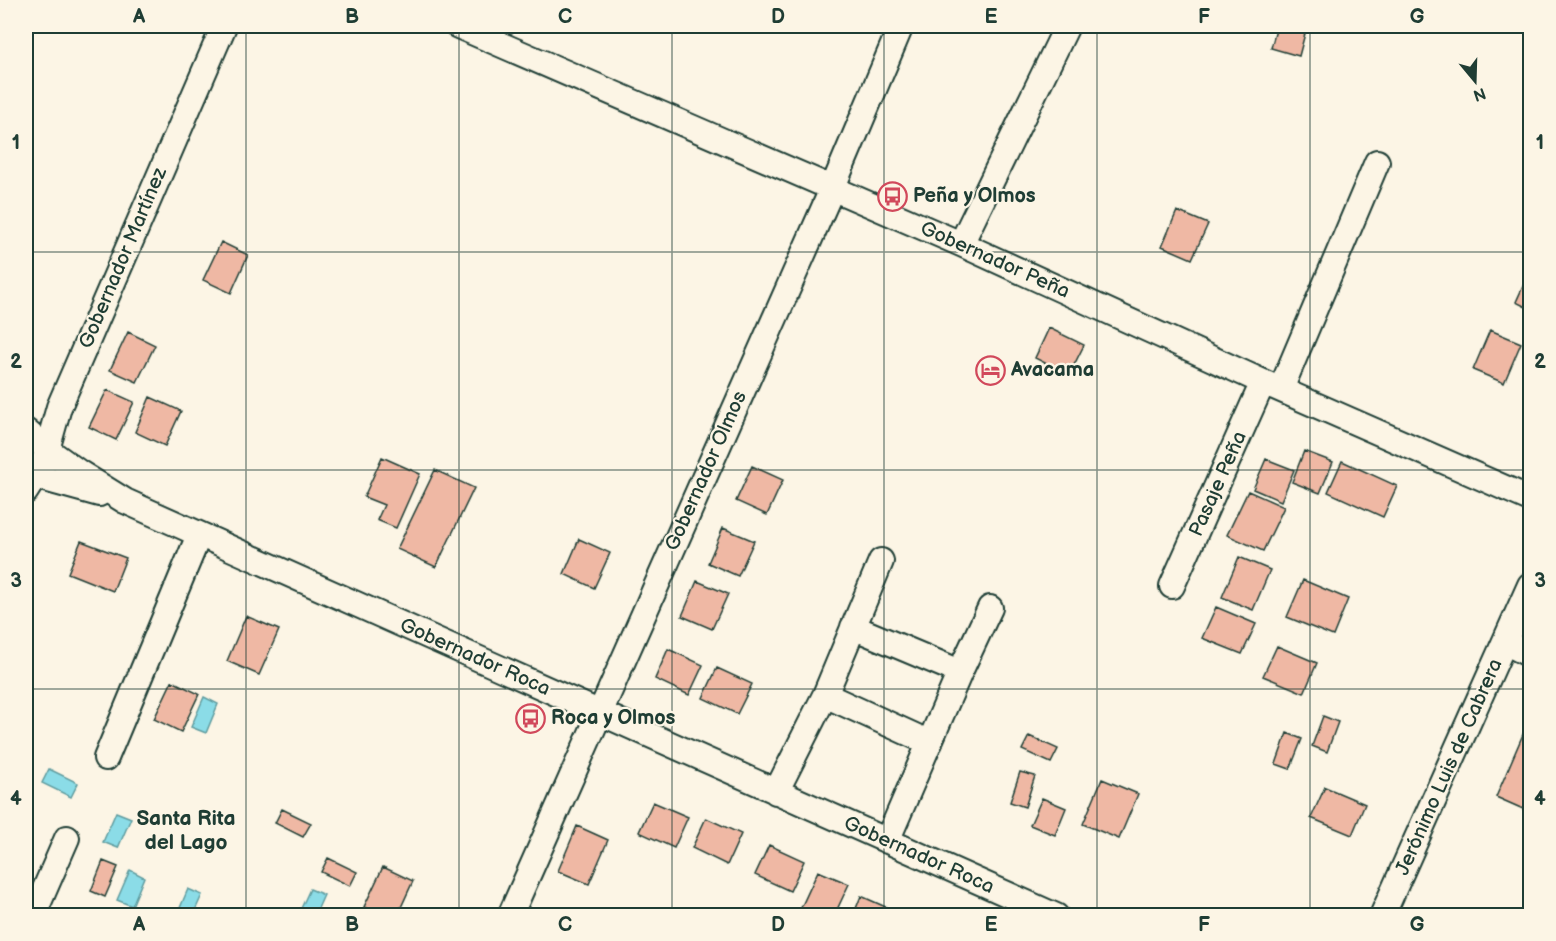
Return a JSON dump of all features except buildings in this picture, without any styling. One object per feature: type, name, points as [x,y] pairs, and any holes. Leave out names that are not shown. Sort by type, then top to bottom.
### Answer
[{"type":"street","name":"Gobernador Martínez","points":[[29,480],[48,450],[59,407],[224,26]]},
{"type":"street","name":"Gobernador Peña","points":[[458,26],[832,187],[1272,386],[1530,499]]},
{"type":"street","name":"Gobernador Olmos","points":[[510,915],[901,26]]},
{"type":"street","points":[[961,244],[1067,26]]},
{"type":"street","name":"Pasaje Peña","points":[[1172,586],[1272,386],[1377,162]]},
{"type":"street","name":"Gobernador Roca","points":[[26,431],[80,473],[125,501],[600,711],[1048,914]]},
{"type":"street","name":"Gobernador Roca","points":[[29,480],[125,501]]},
{"type":"street","points":[[106,758],[199,535]]},
{"type":"street","points":[[776,792],[825,695],[881,561]]},
{"type":"street","name":"Jerónimo Luis de Cabrera","points":[[1382,915],[1530,585]]},
{"type":"street","points":[[887,841],[990,608]]},
{"type":"street","points":[[854,627],[960,672]]},
{"type":"street","points":[[1505,642],[1530,655]]},
{"type":"street","points":[[825,695],[930,743]]},
{"type":"street","points":[[33,915],[67,838]]},
{"type":"water","points":[[204,697],[218,704],[206,733],[191,727]]},
{"type":"water","points":[[49,769],[78,783],[71,797],[42,783]]},
{"type":"water","points":[[116,812],[131,818],[118,848],[103,842]]},
{"type":"water","points":[[130,870],[144,877],[132,906],[117,900]]},
{"type":"water","points":[[188,889],[202,895],[193,915],[177,915]]},
{"type":"water","points":[[310,889],[324,895],[315,915],[298,915]]},
{"type":"place","name":"Peña y Olmos","points":[[892,196]]},
{"type":"place","name":"Avacama","points":[[990,370]]},
{"type":"place","name":"Roca y Olmos","points":[[530,718]]},
{"type":"district","name":"Santa Rita del Lago","points":[[186,830]]}]
